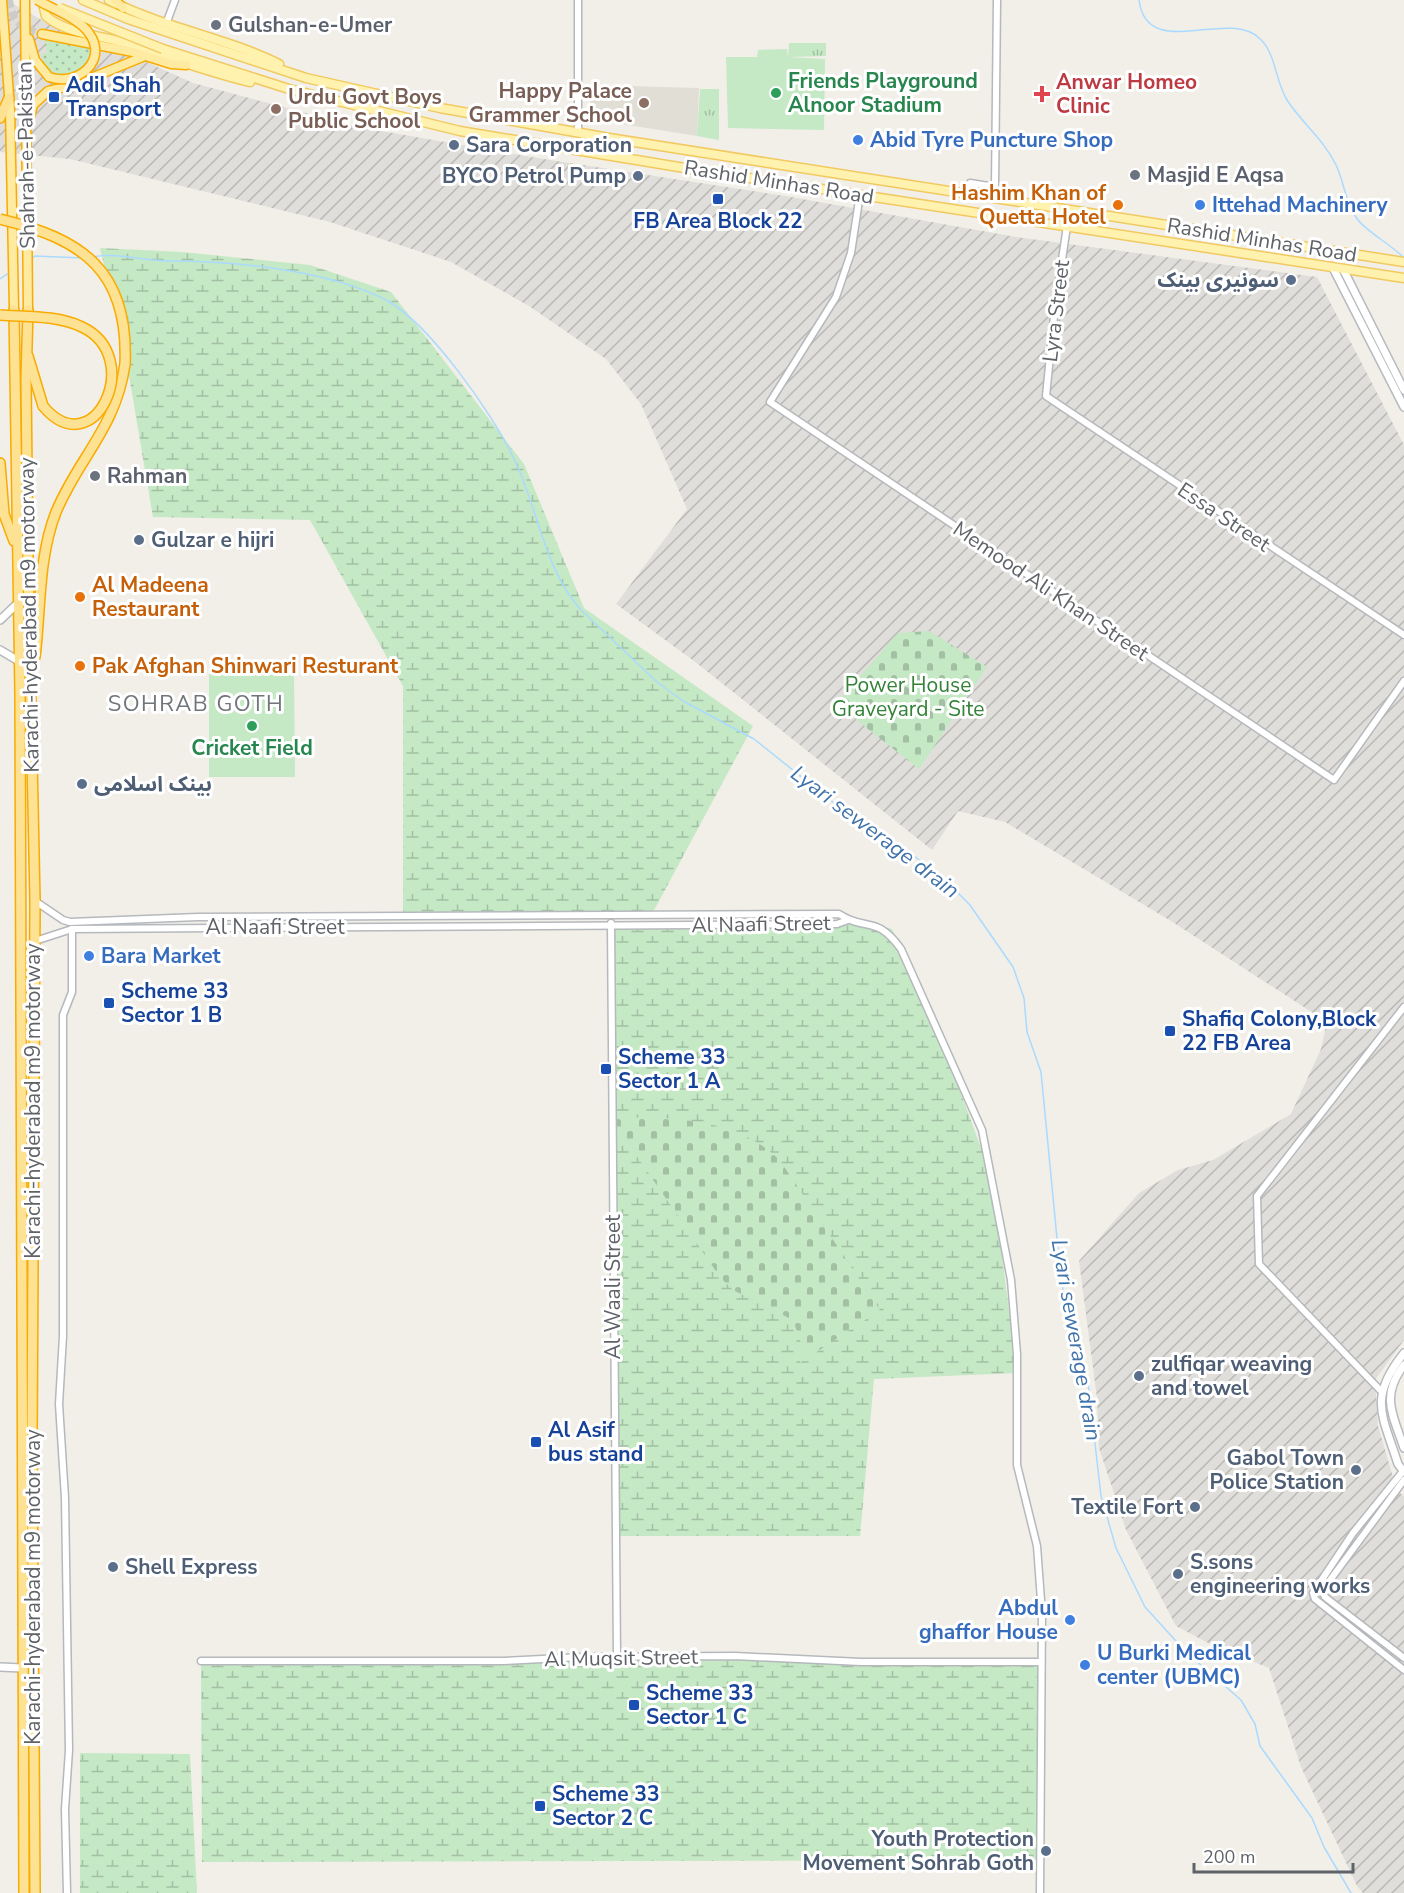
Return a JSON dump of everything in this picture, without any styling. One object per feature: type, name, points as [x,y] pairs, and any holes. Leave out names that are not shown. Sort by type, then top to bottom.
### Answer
[{"type":"highway","name":"Shahrah-e-Pakistan","points":[[2,0],[9,98],[14,310]]},
{"type":"highway","name":"Shahrah-e-Pakistan","points":[[25,0],[28,310]]},
{"type":"highway","points":[[25,15],[35,60],[49,77],[65,81],[81,76],[91,64],[95,47],[89,33],[40,0]]},
{"type":"highway","points":[[115,0],[123,8]]},
{"type":"highway","points":[[42,34],[145,56],[171,64],[186,65]]},
{"type":"highway","points":[[0,38],[6,59]]},
{"type":"highway","points":[[26,143],[30,117],[39,97],[48,91],[74,85],[145,56]]},
{"type":"highway","points":[[0,118],[9,98]]},
{"type":"highway","points":[[0,219],[47,231],[62,238],[87,256],[99,268],[120,308],[126,343],[121,389],[114,410],[67,489],[51,524],[43,564],[31,687]]},
{"type":"highway","points":[[14,310],[17,660],[20,693],[24,1893]]},
{"type":"highway","name":"Karachi-hyderabad m9 motorway","points":[[28,310],[26,351],[35,901],[32,1462],[35,1893]]},
{"type":"highway","points":[[0,315],[71,322],[90,332],[108,354],[111,388],[104,404],[92,419],[70,425],[59,422],[43,406],[26,351]]},
{"type":"highway","points":[[0,463],[4,514],[17,549]]},
{"type":"main road","name":"Rashid Minhas Road","points":[[40,0],[163,49],[289,89],[460,130],[697,170],[1404,278]]},
{"type":"main road","points":[[40,0],[43,9],[53,22],[130,45],[186,65],[289,89]]},
{"type":"main road","points":[[83,0],[167,28]]},
{"type":"main road","points":[[109,0],[167,28]]},
{"type":"main road","name":"Rashid Minhas Road","points":[[167,28],[256,53],[306,78],[440,108],[578,133],[968,195],[1403,261]]},
{"type":"main road","points":[[1111,233],[1118,226],[1113,217]]},
{"type":"main road","points":[[1154,240],[1150,230],[1158,224]]},
{"type":"main road","points":[[1333,268],[1404,407]]},
{"type":"main road","points":[[1343,269],[1404,390]]},
{"type":"main road","points":[[0,620],[17,604]]},
{"type":"main road","points":[[0,650],[17,660]]},
{"type":"main road","points":[[1403,1471],[1383,1419],[1381,1391],[1404,1353]]},
{"type":"main road","points":[[1404,1365],[1394,1379],[1389,1403],[1404,1448]]},
{"type":"main road","points":[[0,1667],[22,1668]]},
{"type":"street","points":[[167,28],[175,0]]},
{"type":"street","points":[[578,0],[578,133]]},
{"type":"street","points":[[968,195],[970,183],[995,188],[997,0]]},
{"type":"street","name":"Memood Ali Khan Street","points":[[860,194],[851,253],[836,297],[770,402],[1334,780],[1404,681]]},
{"type":"street","name":"Lyra Street","points":[[1046,396],[1055,307],[1067,226]]},
{"type":"street","name":"Essa Street","points":[[1046,396],[1404,635]]},
{"type":"street","name":"Al Naafi Street","points":[[35,901],[63,920],[70,921],[198,917],[611,917],[814,914],[839,914],[848,920]]},
{"type":"street","name":"Al Waali Street","points":[[611,917],[617,1657]]},
{"type":"street","points":[[848,920],[879,926],[901,949],[982,1130],[1011,1280],[1017,1354],[1017,1465],[1037,1546],[1042,1614],[1040,1893]]},
{"type":"street","name":"Al Naafi Street","points":[[35,941],[58,931],[72,928],[837,924],[848,920]]},
{"type":"street","points":[[67,1893],[65,1809],[69,1750],[65,1498],[59,1404],[63,1336],[63,1015],[72,992],[72,928]]},
{"type":"street","points":[[1381,1391],[1259,1264],[1257,1196],[1404,1007]]},
{"type":"street","points":[[1403,1471],[1353,1533],[1313,1593],[1315,1599],[1404,1670]]},
{"type":"street","points":[[1404,1480],[1322,1591],[1325,1598],[1404,1658]]},
{"type":"street","name":"Al Muqsit Street","points":[[201,1661],[503,1661],[617,1657],[1041,1662]]},
{"type":"shaded area","points":[[0,0],[6,0],[88,46],[131,55],[193,83],[358,127],[537,158],[791,197],[1016,237],[1317,277],[1404,445],[1404,1340],[1375,1380],[1378,1426],[1397,1491],[1404,1496],[1404,1893],[1363,1893],[1357,1886],[1301,1767],[1269,1668],[1212,1645],[1176,1626],[1126,1530],[1099,1448],[1097,1398],[1079,1261],[1139,1193],[1178,1170],[1213,1160],[1291,1114],[1321,1049],[1327,1022],[1171,921],[1005,822],[958,811],[932,850],[694,661],[616,604],[687,509],[641,404],[606,359],[529,306],[451,262],[330,222],[70,159],[0,152]]},
{"type":"shaded area","name":"Happy Palace Grammer School","points":[[591,85],[699,88],[697,136],[590,119]]},
{"type":"green space","points":[[44,39],[90,49],[87,62],[74,73],[55,75],[44,64],[41,54],[47,53]]},
{"type":"green space","points":[[789,43],[826,43],[826,56],[788,57]]},
{"type":"green space","name":"Friends Playground Alnoor Stadium","points":[[787,49],[788,57],[825,59],[824,130],[728,128],[726,57],[757,57],[758,50]]},
{"type":"green space","points":[[700,89],[719,89],[719,140],[697,136]]},
{"type":"green space","points":[[100,248],[182,252],[310,265],[391,292],[524,464],[584,608],[753,726],[651,916],[403,916],[403,686],[310,520],[153,517],[126,358]]},
{"type":"green space","name":"Power House Graveyard - Site","points":[[929,631],[987,667],[919,769],[836,704],[898,633]]},
{"type":"green space","name":"Cricket Field","points":[[209,674],[294,675],[295,777],[209,777]]},
{"type":"green space","points":[[863,922],[892,929],[945,1050],[992,1178],[1017,1373],[874,1379],[860,1536],[614,1536],[611,925]]},
{"type":"green space","points":[[648,1117],[684,1120],[720,1127],[737,1132],[767,1150],[781,1162],[880,1310],[800,1363],[802,1346],[793,1320],[733,1290],[720,1277],[625,1139],[615,1140],[615,1119]]},
{"type":"green space","points":[[1041,1659],[1040,1860],[202,1862],[201,1661]]},
{"type":"green space","points":[[80,1753],[190,1754],[197,1893],[80,1893]]},
{"type":"waterway","points":[[1139,0],[1145,18],[1157,28],[1172,31],[1228,28],[1245,30],[1259,38],[1269,51],[1287,100],[1336,165],[1354,214],[1367,229],[1404,258]]},
{"type":"waterway","name":"Lyari sewerage drain","points":[[30,259],[35,256],[82,258]]},
{"type":"waterway","name":"Lyari sewerage drain","points":[[92,257],[121,256],[159,261],[250,265],[309,274],[363,290],[386,300],[403,311],[439,348],[491,417],[522,476],[549,556],[568,593],[581,610],[657,682],[683,701],[754,739],[839,807],[903,847],[949,884],[970,905],[1013,967],[1024,998],[1027,1032],[1041,1072],[1061,1280],[1072,1335],[1088,1382],[1101,1496],[1116,1548],[1145,1607],[1186,1652],[1241,1700],[1255,1724],[1260,1746],[1312,1818],[1324,1847],[1351,1893]]},
{"type":"waterway","name":"Lyari sewerage drain","points":[[0,279],[9,273]]},
{"type":"tunnel","points":[[9,0],[15,19],[29,30],[42,34]]},
{"type":"place","name":"Gulshan-e-Umer","points":[[216,25]]},
{"type":"place","name":"Friends Playground Alnoor Stadium","points":[[776,93]]},
{"type":"place","name":"Anwar Homeo Clinic","points":[[1042,94]]},
{"type":"place","name":"Adil Shah Transport","points":[[54,97]]},
{"type":"place","name":"Happy Palace Grammer School","points":[[644,103]]},
{"type":"place","name":"Urdu Govt Boys Public School","points":[[276,109]]},
{"type":"place","name":"Abid Tyre Puncture Shop","points":[[858,140]]},
{"type":"place","name":"Sara Corporation","points":[[454,145]]},
{"type":"place","name":"Masjid E Aqsa","points":[[1135,175]]},
{"type":"place","name":"BYCO Petrol Pump","points":[[638,176]]},
{"type":"place","name":"FB Area Block 22","points":[[718,199]]},
{"type":"place","name":"Hashim Khan of Quetta Hotel","points":[[1118,205]]},
{"type":"place","name":"Ittehad Machinery","points":[[1200,205]]},
{"type":"place","name":"سونیری بینک","points":[[1291,280]]},
{"type":"place","name":"Rahman","points":[[95,476]]},
{"type":"place","name":"Gulzar e hijri","points":[[139,540]]},
{"type":"place","name":"Al Madeena Restaurant","points":[[80,597]]},
{"type":"place","name":"Pak Afghan Shinwari Resturant","points":[[80,666]]},
{"type":"place","name":"Cricket Field","points":[[252,726]]},
{"type":"place","name":"بینک اسلامی","points":[[82,784]]},
{"type":"place","name":"Bara Market","points":[[89,956]]},
{"type":"place","name":"Scheme 33 Sector 1 B","points":[[109,1003]]},
{"type":"place","name":"Shafiq Colony,Block 22 FB Area","points":[[1170,1031]]},
{"type":"place","name":"Scheme 33 Sector 1 A","points":[[606,1069]]},
{"type":"place","name":"zulfiqar weaving and towel","points":[[1139,1376]]},
{"type":"place","name":"Al Asif bus stand","points":[[536,1442]]},
{"type":"place","name":"Gabol Town Police Station","points":[[1356,1470]]},
{"type":"place","name":"Textile Fort","points":[[1195,1507]]},
{"type":"place","name":"Shell Express","points":[[113,1567]]},
{"type":"place","name":"S.sons engineering works","points":[[1178,1574]]},
{"type":"place","name":"Abdul ghaffor House","points":[[1070,1620]]},
{"type":"place","name":"U Burki Medical center (UBMC)","points":[[1085,1665]]},
{"type":"place","name":"Scheme 33 Sector 1 C","points":[[634,1705]]},
{"type":"place","name":"Scheme 33 Sector 2 C","points":[[540,1806]]},
{"type":"place","name":"Youth Protection Movement Sohrab Goth","points":[[1046,1851]]},
{"type":"district","name":"SOHRAB GOTH","points":[[196,704]]}]
